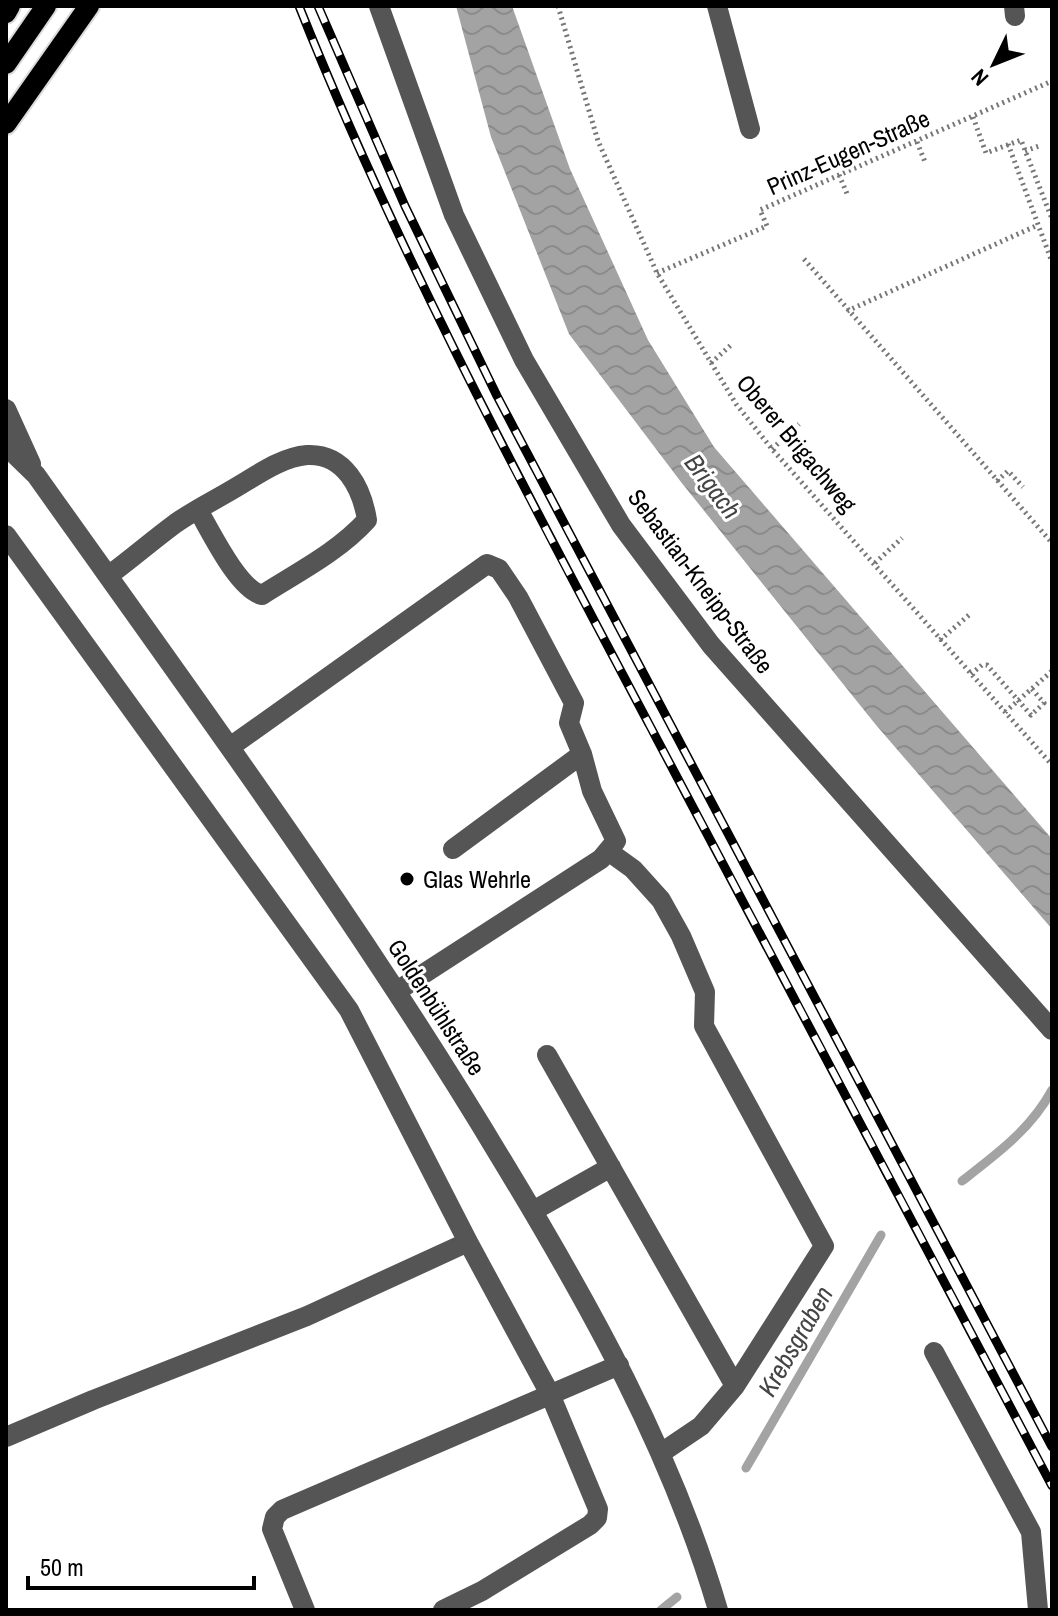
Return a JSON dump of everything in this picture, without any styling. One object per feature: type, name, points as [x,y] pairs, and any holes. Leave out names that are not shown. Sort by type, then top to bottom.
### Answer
[{"type":"main road","points":[[6,13],[10,6]]},
{"type":"main road","points":[[6,64],[46,6]]},
{"type":"main road","points":[[6,124],[89,6]]},
{"type":"street","name":"Sebastian-Kneipp-Straße","points":[[379,6],[454,215],[524,360],[621,525],[711,645],[1052,1030]]},
{"type":"street","points":[[717,6],[750,129]]},
{"type":"street","name":"Goldenbühlstraße","points":[[6,409],[36,475]]},
{"type":"street","name":"Goldenbühlstraße","points":[[6,446],[36,475],[230,747],[397,991],[533,1211],[619,1365],[661,1453],[704,1562],[718,1610]]},
{"type":"street","points":[[108,576],[177,522],[271,467],[308,455],[320,456],[350,473],[364,500],[367,520],[322,557],[262,595],[253,593],[237,575],[198,510]]},
{"type":"street","points":[[6,535],[349,1010],[550,1394],[598,1509],[597,1518],[482,1591],[443,1610]]},
{"type":"street","points":[[230,747],[487,564],[499,569],[518,597],[574,703],[569,723],[592,791],[616,841],[601,859],[397,991]]},
{"type":"street","points":[[453,849],[582,754]]},
{"type":"street","points":[[608,851],[633,869],[661,900],[681,936],[705,992],[704,1026],[824,1246],[735,1386],[701,1426],[661,1453]]},
{"type":"street","points":[[547,1055],[735,1386]]},
{"type":"street","points":[[533,1211],[611,1167]]},
{"type":"street","points":[[6,1437],[307,1316],[468,1242]]},
{"type":"street","points":[[934,1352],[1031,1532],[1038,1610]]},
{"type":"street","points":[[305,1610],[272,1529],[275,1517],[282,1510],[619,1365]]},
{"type":"path","name":"Oberer Brigachweg","points":[[558,6],[598,141],[657,273],[736,404],[772,449],[1052,765]]},
{"type":"path","name":"Prinz-Eugen-Straße","points":[[657,273],[767,226],[760,210],[1052,81]]},
{"type":"path","points":[[973,117],[986,153],[1021,140],[1052,219]]},
{"type":"path","points":[[917,142],[925,162]]},
{"type":"path","points":[[1008,144],[1052,262]]},
{"type":"path","points":[[1025,151],[1039,146]]},
{"type":"path","points":[[839,175],[848,196]]},
{"type":"path","points":[[847,311],[1038,225]]},
{"type":"path","points":[[804,259],[1052,543]]},
{"type":"path","points":[[711,363],[731,345]]},
{"type":"path","points":[[772,449],[799,424]]},
{"type":"path","points":[[997,481],[1008,471],[1023,487]]},
{"type":"path","points":[[875,563],[902,538]]},
{"type":"path","points":[[940,640],[969,615]]},
{"type":"path","points":[[971,674],[982,665],[987,665],[1031,715],[1044,703],[1032,689]]},
{"type":"path","points":[[1005,712],[1052,671]]},
{"type":"water","name":"Brigach","points":[[456,6],[512,6],[570,169],[648,340],[714,447],[1052,839],[1052,929],[876,725],[681,482],[569,334],[491,137]]},
{"type":"waterway","name":"Krebsgraben","points":[[962,1181],[1024,1129],[1052,1090]]},
{"type":"waterway","name":"Krebsgraben","points":[[746,1468],[881,1235]]},
{"type":"waterway","name":"Krebsgraben","points":[[661,1610],[677,1597]]},
{"type":"railway","points":[[299,6],[378,190],[510,460],[1052,1486]]},
{"type":"railway","points":[[318,6],[405,206],[497,396],[1052,1447]]},
{"type":"place","name":"Glas Wehrle","points":[[407,879]]}]
